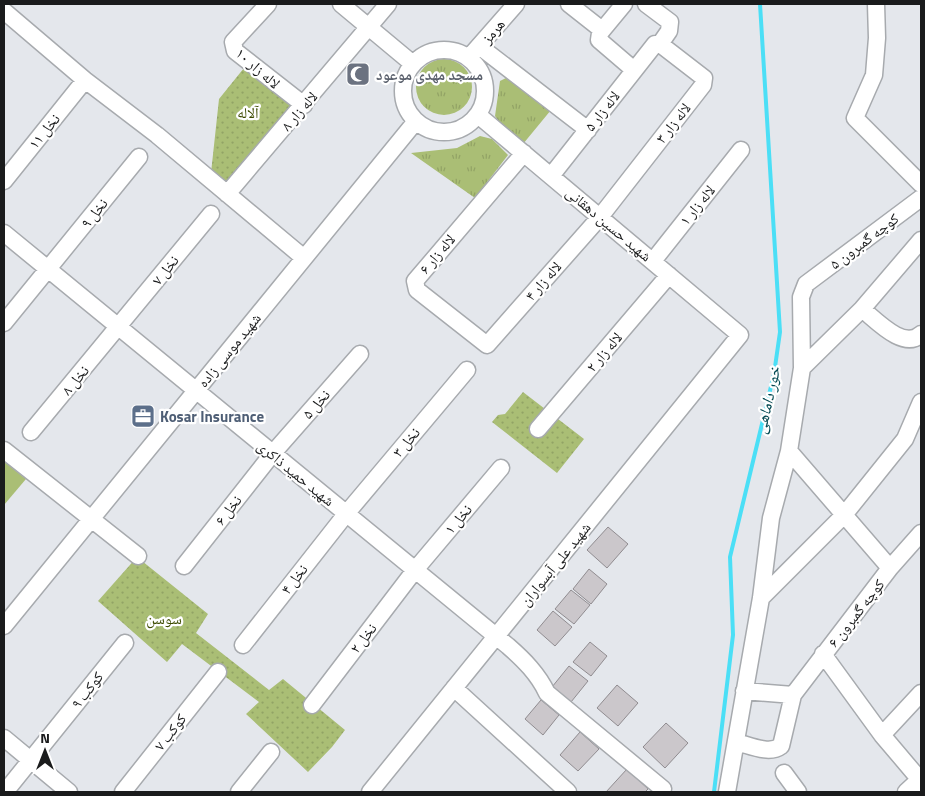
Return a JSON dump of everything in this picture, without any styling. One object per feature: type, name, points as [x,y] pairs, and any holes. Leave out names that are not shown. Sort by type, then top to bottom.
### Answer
[{"type":"street","name":"لاله زار ۱۰","points":[[268,4],[233,42],[233,47],[235,51],[304,105]]},
{"type":"street","points":[[341,4],[413,64]]},
{"type":"street","name":"لاله زار ۸","points":[[228,194],[388,4]]},
{"type":"street","name":"هرمز","points":[[474,52],[516,4]]},
{"type":"street","points":[[568,4],[602,30]]},
{"type":"street","points":[[624,4],[599,36],[601,43],[634,70]]},
{"type":"street","name":"لاله زار ۵","points":[[552,176],[634,70],[669,31],[670,22],[646,4]]},
{"type":"street","points":[[876,4],[878,38],[874,75],[855,118],[921,184]]},
{"type":"street","points":[[4,10],[85,80],[157,135],[304,258]]},
{"type":"street","name":"لاله زار ۳","points":[[600,217],[703,85],[704,78],[656,46]]},
{"type":"street","points":[[474,52],[484,77],[486,90],[484,103],[478,115],[469,124],[456,130],[442,132],[428,129],[416,121],[407,110],[403,97],[403,83],[413,64],[430,51],[442,49],[474,52],[588,130]]},
{"type":"street","name":"نخل ۱۱","points":[[4,181],[85,80]]},
{"type":"street","name":"شهید حسین دهقانی","points":[[478,115],[740,335]]},
{"type":"street","name":"شهید موسی زاده","points":[[4,626],[416,121]]},
{"type":"street","name":"لاله زار ۱","points":[[653,261],[741,150]]},
{"type":"street","name":"لاله زار ۶","points":[[487,345],[417,290],[415,280],[524,153]]},
{"type":"street","name":"نخل ۹","points":[[4,323],[139,157]]},
{"type":"street","name":"کوچه گمبرون ۵","points":[[802,368],[801,297],[806,284],[921,198]]},
{"type":"street","name":"نخل ۷","points":[[119,327],[211,214]]},
{"type":"street","name":"لاله زار ۴","points":[[487,345],[600,217]]},
{"type":"street","name":"شهید حمید ذاکری","points":[[4,233],[525,660],[542,681],[548,693],[663,789]]},
{"type":"street","points":[[727,792],[761,598],[771,518],[790,452],[802,368],[862,309],[921,240]]},
{"type":"street","name":"لاله زار ۲","points":[[538,429],[669,275]]},
{"type":"street","points":[[862,309],[902,340],[920,338]]},
{"type":"street","name":"نخل ۸","points":[[31,432],[119,327]]},
{"type":"street","name":"شهید علی آبسواران","points":[[370,792],[740,335]]},
{"type":"street","name":"نخل ۵","points":[[273,453],[360,354]]},
{"type":"street","name":"نخل ۳","points":[[346,514],[467,370]]},
{"type":"street","points":[[761,598],[844,515],[905,439],[921,402]]},
{"type":"street","points":[[4,450],[138,556]]},
{"type":"street","points":[[790,452],[890,568]]},
{"type":"street","name":"نخل ۶","points":[[184,566],[273,453]]},
{"type":"street","name":"نخل ۱","points":[[415,570],[501,468]]},
{"type":"street","name":"نخل ۴","points":[[243,645],[346,514]]},
{"type":"street","name":"کوچه گمبرون ۶","points":[[793,695],[890,568],[921,533]]},
{"type":"street","name":"نخل ۲","points":[[312,705],[415,570]]},
{"type":"street","name":"کوکب ۹","points":[[5,792],[125,643]]},
{"type":"street","points":[[824,654],[882,735],[920,782],[906,792]]},
{"type":"street","name":"کوکب ۷","points":[[123,792],[218,672]]},
{"type":"street","points":[[454,688],[568,792]]},
{"type":"street","points":[[736,742],[768,751],[775,750],[781,746],[793,695],[744,691]]},
{"type":"street","points":[[882,735],[921,693]]},
{"type":"street","points":[[4,738],[68,792]]},
{"type":"street","points":[[239,792],[271,752]]},
{"type":"street","points":[[784,773],[798,792]]},
{"type":"green space","points":[[444,59],[455,61],[464,67],[470,76],[472,87],[470,98],[464,107],[455,113],[444,115],[433,113],[424,107],[418,98],[416,87],[418,76],[424,67],[433,61]]},
{"type":"green space","name":"آلاله","points":[[244,68],[292,107],[226,188],[211,173],[219,99]]},
{"type":"green space","points":[[508,77],[551,110],[523,144],[502,126],[495,116],[500,81]]},
{"type":"green space","points":[[480,136],[492,139],[508,155],[475,198],[411,153],[457,148]]},
{"type":"green space","points":[[523,392],[584,439],[557,473],[492,422],[498,415],[505,414]]},
{"type":"green space","points":[[4,461],[26,479],[4,505]]},
{"type":"green space","name":"سوسن","points":[[137,557],[208,614],[196,633],[269,690],[283,679],[345,730],[308,772],[246,714],[259,702],[182,644],[167,662],[98,601]]},
{"type":"building","points":[[608,527],[628,544],[607,568],[587,550]]},
{"type":"building","points":[[589,569],[607,584],[591,604],[573,589]]},
{"type":"building","points":[[571,590],[590,605],[574,624],[555,609]]},
{"type":"building","points":[[553,611],[572,627],[555,646],[537,630]]},
{"type":"building","points":[[590,642],[607,656],[591,676],[573,662]]},
{"type":"building","points":[[569,666],[588,681],[571,702],[552,687]]},
{"type":"building","points":[[617,685],[638,703],[618,726],[597,708]]},
{"type":"building","points":[[541,700],[559,715],[543,735],[525,719]]},
{"type":"building","points":[[666,723],[688,743],[665,768],[643,747]]},
{"type":"building","points":[[580,732],[599,749],[578,771],[560,755]]},
{"type":"building","points":[[627,769],[648,789],[645,792],[606,792]]},
{"type":"waterway","name":"خور داماهی","points":[[714,792],[733,635],[730,557],[774,374],[780,332],[760,4]]},
{"type":"place","name":"مسجد مهدی موعود","points":[[358,74]]},
{"type":"place","name":"Kosar Insurance","points":[[143,416]]}]
